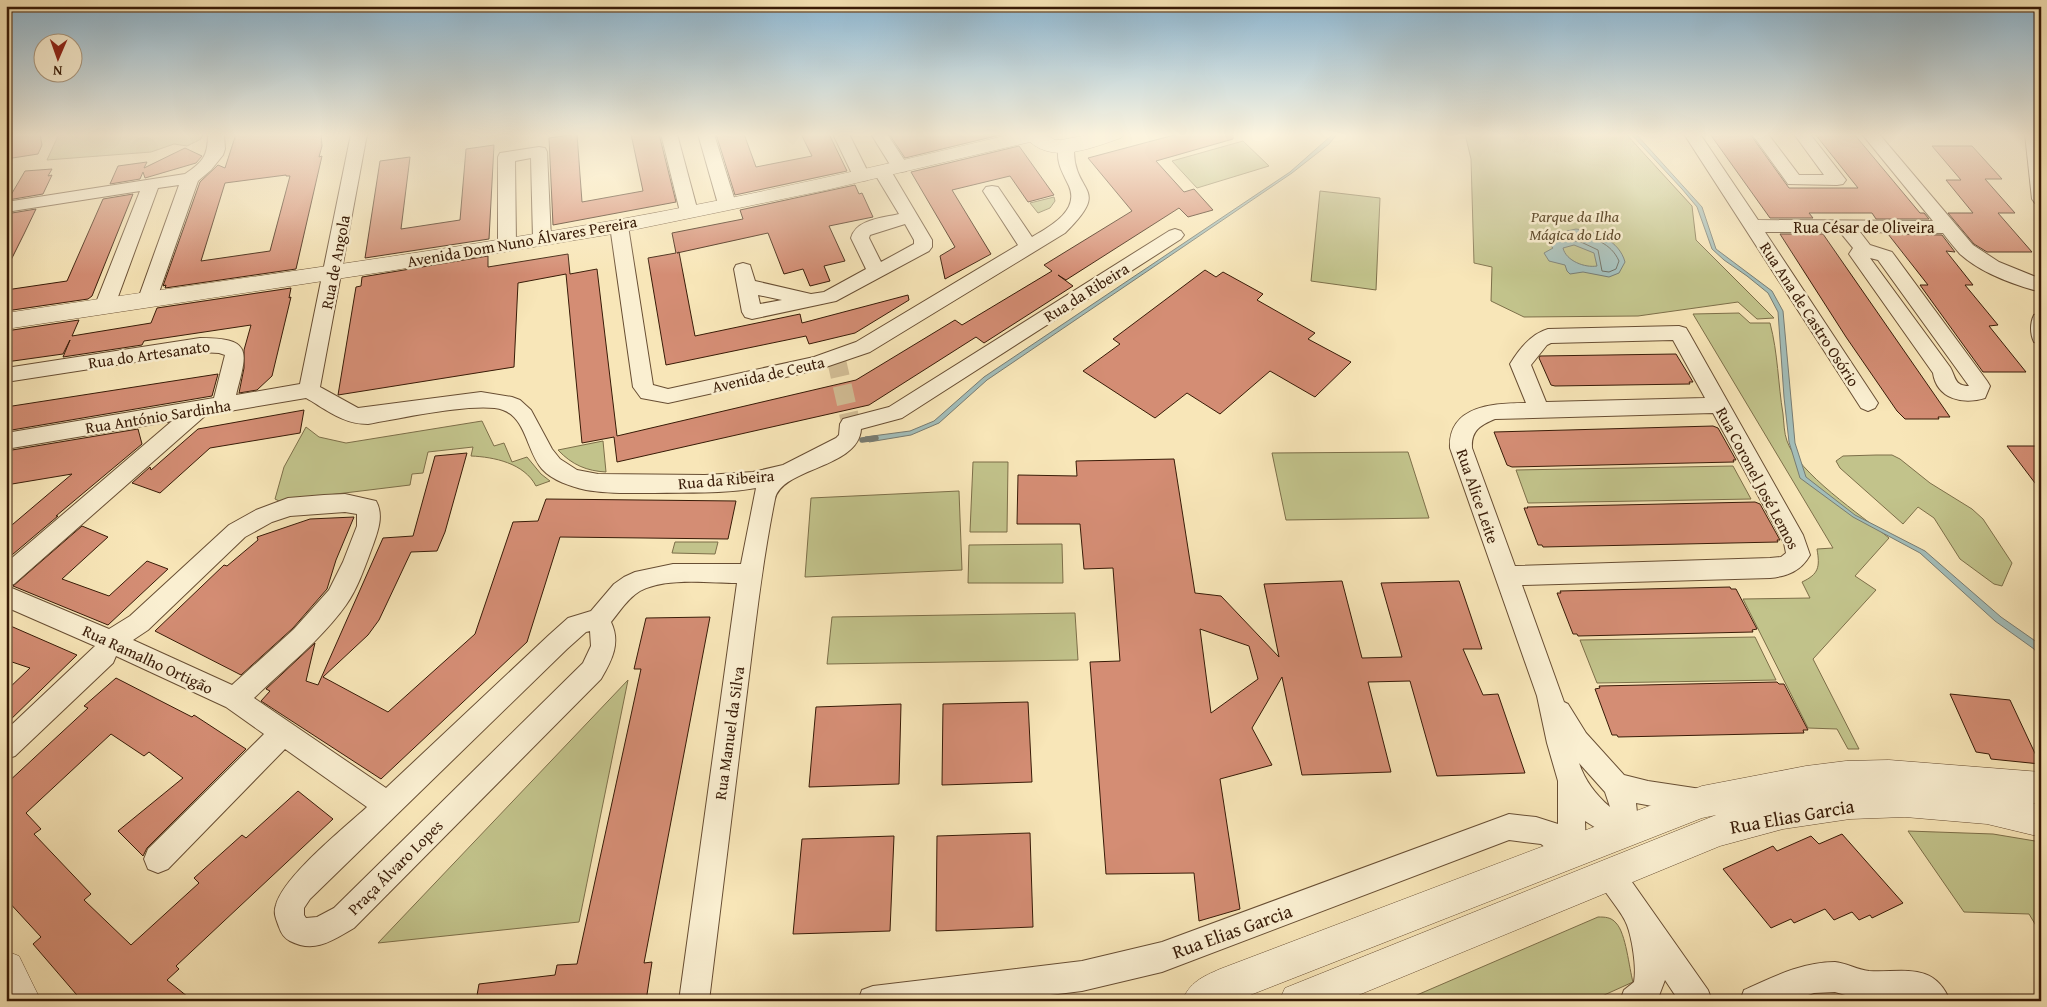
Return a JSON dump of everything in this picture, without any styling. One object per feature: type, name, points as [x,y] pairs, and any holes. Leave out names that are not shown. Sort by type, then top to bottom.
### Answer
[{"type":"street","points":[[6,207],[171,181]]},
{"type":"street","points":[[148,299],[189,181]]},
{"type":"street","name":"Rua de Angola","points":[[309,390],[350,181]]},
{"type":"street","points":[[506,181],[507,245]]},
{"type":"street","points":[[539,181],[542,239]]},
{"type":"street","points":[[681,181],[689,212]]},
{"type":"street","points":[[719,181],[726,204]]},
{"type":"street","name":"Avenida Dom Nuno Álvares Pereira","points":[[6,321],[507,245],[619,226],[837,181]]},
{"type":"street","points":[[745,277],[815,300],[829,298],[922,248],[923,240],[910,218],[896,181]]},
{"type":"street","name":"Avenida de Ceuta","points":[[619,226],[643,387],[648,393],[668,396],[818,364],[863,347],[1059,229],[1071,219],[1081,198],[1080,188],[1076,181]]},
{"type":"street","name":"Rua Ana de Castro Osório","points":[[1723,181],[1868,403]]},
{"type":"street","points":[[1908,181],[1946,227],[1977,259],[1996,270],[2041,286]]},
{"type":"street","points":[[2040,181],[2041,199]]},
{"type":"street","points":[[105,305],[151,184]]},
{"type":"street","points":[[992,191],[1029,247]]},
{"type":"street","points":[[877,272],[860,238],[861,234],[865,229],[910,218]]},
{"type":"street","name":"Rua César de Oliveira","points":[[1752,226],[1946,227]]},
{"type":"street","points":[[1846,227],[1863,249],[1885,256],[1980,386],[1978,393],[1965,395],[1950,390],[1943,381],[1943,372],[1858,254],[1863,249]]},
{"type":"street","name":"Rua da Ribeira","points":[[309,390],[354,416],[368,416],[481,399],[496,400],[519,408],[526,416],[540,448],[552,466],[573,477],[588,481],[610,484],[684,484],[739,481],[784,474],[844,444],[850,438],[851,424],[895,413],[1175,235]]},
{"type":"street","points":[[2041,320],[2041,337]]},
{"type":"street","name":"Rua Coronel José Lemos","points":[[1506,576],[1784,567],[1793,562],[1798,555],[1795,542],[1679,334],[1548,336],[1540,340],[1520,364],[1539,409]]},
{"type":"street","name":"Rua do Artesanato","points":[[6,375],[200,345],[216,345],[230,348],[236,352],[223,406]]},
{"type":"street","name":"Rua António Sardinha","points":[[6,441],[223,406],[309,390]]},
{"type":"street","name":"Rua Alice Leite","points":[[1572,851],[1573,800],[1570,777],[1560,743],[1550,696],[1461,448],[1460,440],[1467,425],[1482,414],[1495,411],[1719,405]]},
{"type":"street","points":[[6,577],[199,409]]},
{"type":"street","name":"Rua Manuel da Silva","points":[[694,1001],[751,574],[764,497],[767,488],[784,474]]},
{"type":"street","points":[[6,747],[104,655],[109,642],[139,622],[238,532],[264,516],[288,507],[345,503],[368,506],[368,526],[355,562],[338,597],[303,636],[235,699]]},
{"type":"street","points":[[597,621],[622,592],[631,585],[646,578],[661,575],[751,574]]},
{"type":"street","name":"Rua Ramalho Ortigão","points":[[6,596],[235,699],[387,805]]},
{"type":"street","name":"Praça Álvaro Lopes","points":[[597,621],[603,628],[604,638],[599,659],[592,671],[344,918],[319,931],[304,932],[294,928],[289,919],[291,904],[300,889],[577,625],[597,621]]},
{"type":"street","name":"Rua Alice Leite","points":[[1550,696],[1577,741],[1616,785],[1624,807],[1625,831]]},
{"type":"street","points":[[158,859],[283,733]]},
{"type":"street","name":"Rua Elias Garcia","points":[[1201,1001],[1220,988],[1702,802],[1806,781],[1846,776],[1890,775],[2041,788]]},
{"type":"street","name":"Rua Alice Leite","points":[[1570,777],[1585,802],[1600,816],[1625,831]]},
{"type":"street","points":[[1616,785],[1648,794],[1702,802]]},
{"type":"street","name":"Rua Elias Garcia","points":[[1298,1001],[1719,830],[1785,813],[1822,806],[1908,802],[1962,805],[2015,813],[2041,821]]},
{"type":"street","name":"Rua Elias Garcia","points":[[874,1001],[1082,976],[1126,967],[1162,957],[1509,827],[1540,829],[1552,835],[1572,851]]},
{"type":"street","points":[[1625,831],[1625,843],[1622,854],[1610,875],[1697,1001]]},
{"type":"street","points":[[1635,1001],[1641,998],[1649,988],[1650,972],[1641,920]]},
{"type":"street","points":[[6,969],[22,1001]]},
{"type":"street","points":[[1755,1001],[1808,979],[1824,977],[1838,977],[1872,993],[1909,983],[1923,988],[1935,1001]]},
{"type":"green space","points":[[1191,181],[1220,181],[1197,188]]},
{"type":"green space","name":"Parque da Ilha Mágica do Lido","points":[[1472,181],[1669,181],[1692,206],[1696,240],[1774,318],[1757,319],[1738,302],[1638,316],[1524,317],[1491,301],[1492,267],[1474,263]]},
{"type":"green space","points":[[1320,191],[1380,198],[1376,290],[1311,281]]},
{"type":"green space","points":[[1054,197],[1055,201],[1050,208],[1038,213],[1030,203]]},
{"type":"green space","points":[[1739,313],[1750,323],[1770,323],[1773,334],[1785,435],[1793,453],[1817,480],[1889,538],[1855,576],[1876,590],[1813,659],[1859,749],[1848,749],[1837,729],[1808,728],[1743,599],[1810,598],[1802,582],[1812,576],[1817,569],[1817,549],[1833,548],[1693,314]]},
{"type":"green space","points":[[482,421],[494,446],[504,443],[512,462],[527,457],[541,474],[550,481],[536,486],[524,472],[508,463],[471,456],[473,447],[428,452],[423,473],[412,474],[410,485],[279,501],[275,499],[284,467],[306,427],[319,437],[346,443]]},
{"type":"green space","points":[[603,441],[606,472],[580,466],[569,460],[558,450]]},
{"type":"green space","points":[[1408,452],[1429,518],[1286,520],[1272,453]]},
{"type":"green space","points":[[1892,455],[1900,459],[1930,483],[1972,509],[1983,519],[2012,563],[2002,586],[1994,584],[1960,559],[1934,518],[1918,507],[1903,524],[1840,468],[1836,461],[1843,456]]},
{"type":"green space","points":[[973,462],[1008,462],[1007,532],[970,532]]},
{"type":"green space","points":[[1733,466],[1751,499],[1528,503],[1516,470]]},
{"type":"green space","points":[[959,491],[962,570],[805,577],[811,498]]},
{"type":"green space","points":[[675,542],[718,542],[715,554],[672,553]]},
{"type":"green space","points":[[1062,544],[1063,583],[968,583],[969,545]]},
{"type":"green space","points":[[1075,613],[1078,660],[827,664],[832,617]]},
{"type":"green space","points":[[1755,637],[1776,680],[1597,683],[1580,640]]},
{"type":"green space","points":[[628,680],[579,922],[378,943]]},
{"type":"green space","points":[[1908,831],[1993,834],[2041,842],[2041,934],[2029,914],[1964,912]]},
{"type":"green space","points":[[1598,917],[1610,918],[1619,928],[1625,942],[1633,982],[1591,1001],[1403,1001]]},
{"type":"water","points":[[1277,181],[1280,181],[987,380],[939,423],[911,435],[869,442],[865,437],[910,431],[934,421],[984,377]]},
{"type":"water","points":[[1675,181],[1678,181],[1702,207],[1716,249],[1772,291],[1783,311],[1795,443],[1806,477],[1855,515],[1925,551],[2001,617],[2041,645],[2041,658],[2034,649],[1995,621],[1920,553],[1853,517],[1800,478],[1789,442],[1778,312],[1768,293],[1712,249],[1697,207]]},
{"type":"water","points":[[1576,229],[1606,238],[1618,248],[1625,262],[1619,273],[1609,277],[1583,272],[1570,274],[1565,265],[1549,261],[1544,253],[1553,248],[1545,241],[1547,237],[1563,237],[1567,231]],"holes":[[[1574,245],[1594,253],[1597,266],[1587,266],[1572,260],[1563,248]]]},
{"type":"building","points":[[19,181],[49,181],[43,194],[8,200]]},
{"type":"building","points":[[111,181],[128,181],[110,184]]},
{"type":"building","points":[[240,181],[225,183],[201,261],[270,251],[289,181],[316,181],[296,269],[165,288],[166,285],[163,286],[200,182]]},
{"type":"building","points":[[377,181],[407,181],[401,229],[460,220],[463,181],[492,181],[489,239],[365,258]]},
{"type":"building","points":[[551,181],[580,181],[582,202],[643,191],[641,181],[671,181],[676,202],[553,225]]},
{"type":"building","points":[[731,181],[800,181],[735,195]]},
{"type":"building","points":[[916,181],[989,181],[952,190],[991,254],[945,279],[940,256],[955,247]]},
{"type":"building","points":[[1013,181],[1044,181],[1054,195],[1028,202]]},
{"type":"building","points":[[1107,181],[1174,181],[1184,192],[1194,189],[1213,210],[1188,217],[1179,208],[1066,280],[1058,275],[1073,286],[984,343],[976,337],[869,405],[617,462],[614,437],[582,443],[566,274],[518,283],[514,367],[338,395],[356,287],[361,286],[362,277],[488,256],[488,267],[568,254],[570,274],[597,269],[617,436],[856,380],[955,320],[962,325],[1052,271],[1044,265],[1132,211]]},
{"type":"building","points":[[1744,181],[1784,181],[1789,188],[1858,188],[1852,181],[1893,181],[1920,213],[1924,213],[1929,219],[1876,219],[1872,213],[1809,213],[1813,218],[1770,218]]},
{"type":"building","points":[[1947,181],[1987,181],[2015,213],[1998,213],[2032,252],[1987,252],[1974,244],[1948,213],[1973,213]]},
{"type":"building","points":[[855,185],[859,194],[862,193],[873,217],[829,226],[845,261],[824,266],[830,281],[810,286],[803,269],[784,274],[768,233],[679,253],[695,336],[800,314],[802,323],[908,295],[909,300],[855,333],[809,344],[806,336],[666,365],[648,258],[676,253],[672,233],[743,219],[740,210]]},
{"type":"building","points":[[133,194],[92,296],[88,299],[6,311],[6,290],[67,281],[103,199]]},
{"type":"building","points":[[36,209],[24,234],[6,270],[6,214]]},
{"type":"building","points":[[1780,234],[1823,234],[1950,417],[1938,417],[1939,419],[1905,419],[1897,411],[1846,337]]},
{"type":"building","points":[[1888,234],[1942,235],[1955,252],[1946,251],[1973,285],[1965,285],[1998,325],[1989,326],[2026,372],[1983,372],[1920,285],[1928,285]]},
{"type":"building","points":[[1205,270],[1216,277],[1223,272],[1263,294],[1257,300],[1315,333],[1308,339],[1351,362],[1315,397],[1270,371],[1220,414],[1187,393],[1155,418],[1083,371],[1120,344],[1113,339]]},
{"type":"building","points":[[291,288],[289,298],[291,297],[272,376],[257,390],[239,393],[244,368],[244,350],[251,325],[144,341],[142,345],[63,357],[70,340],[63,354],[6,362],[6,331],[79,320],[72,336],[151,323],[157,308]]},
{"type":"building","points":[[1676,354],[1693,382],[1689,382],[1690,384],[1555,386],[1551,385],[1539,358],[1540,356]]},
{"type":"building","points":[[218,374],[212,396],[6,431],[6,407]]},
{"type":"building","points":[[304,410],[300,433],[210,448],[160,493],[132,483],[150,467],[151,470],[198,429]]},
{"type":"building","points":[[1713,426],[1718,428],[1736,460],[1733,460],[1734,462],[1512,467],[1507,465],[1494,432]]},
{"type":"building","points":[[138,429],[142,444],[6,560],[6,530],[72,474],[6,485],[6,451]]},
{"type":"building","points":[[2007,446],[2041,446],[2041,491]]},
{"type":"building","points":[[467,453],[445,532],[437,551],[411,552],[379,620],[368,635],[323,677],[388,712],[475,634],[513,522],[538,521],[546,499],[736,501],[728,539],[560,537],[527,642],[381,779],[261,701],[270,691],[266,689],[315,643],[306,681],[318,685],[383,538],[413,536],[435,456]]},
{"type":"building","points":[[1174,459],[1195,593],[1221,596],[1279,657],[1264,584],[1342,581],[1362,658],[1402,657],[1381,583],[1459,581],[1482,649],[1463,649],[1483,695],[1498,694],[1525,773],[1437,776],[1410,681],[1368,682],[1391,772],[1302,775],[1282,677],[1252,728],[1272,765],[1220,779],[1240,909],[1199,921],[1194,873],[1106,874],[1090,662],[1120,661],[1113,568],[1084,569],[1080,524],[1017,524],[1018,475],[1077,476],[1076,461]],"holes":[[[1200,629],[1249,646],[1258,679],[1211,713]]]},
{"type":"building","points":[[1755,502],[1760,504],[1780,540],[1777,540],[1778,542],[1543,547],[1538,545],[1524,508],[1527,507]]},
{"type":"building","points":[[354,517],[336,560],[327,589],[293,628],[241,675],[155,631],[224,565],[227,566],[258,540],[257,537],[310,519]]},
{"type":"building","points":[[82,526],[108,537],[62,579],[109,596],[147,561],[168,569],[108,625],[13,586]]},
{"type":"building","points":[[1730,587],[1731,589],[1736,589],[1757,629],[1752,630],[1753,632],[1578,636],[1573,634],[1557,593],[1561,593],[1560,591]]},
{"type":"building","points":[[710,617],[644,963],[652,962],[646,1001],[476,1001],[479,984],[555,975],[557,965],[577,964],[641,669],[634,669],[646,618]]},
{"type":"building","points":[[6,624],[77,655],[6,724],[6,691],[30,668],[6,660]]},
{"type":"building","points":[[116,678],[192,717],[194,715],[246,749],[147,848],[143,856],[118,831],[183,778],[149,752],[144,756],[111,734],[26,813],[41,829],[34,834],[91,894],[84,900],[131,945],[199,883],[194,878],[242,835],[246,838],[298,791],[333,819],[176,966],[179,969],[167,980],[193,1001],[82,1001],[33,944],[41,937],[6,899],[6,784],[88,708],[84,706]]},
{"type":"building","points":[[1777,682],[1784,684],[1808,730],[1803,730],[1804,733],[1618,737],[1617,735],[1612,735],[1595,689],[1600,688],[1599,686]]},
{"type":"building","points":[[1950,694],[2010,700],[2040,764],[1991,759],[1989,754],[1976,752]]},
{"type":"building","points":[[1028,702],[1032,782],[942,785],[943,704]]},
{"type":"building","points":[[901,704],[899,784],[809,787],[816,707]]},
{"type":"building","points":[[1030,833],[1033,927],[936,931],[937,836]]},
{"type":"building","points":[[1842,834],[1903,903],[1872,918],[1870,915],[1859,920],[1852,912],[1834,920],[1825,909],[1794,923],[1791,919],[1771,928],[1723,869],[1773,846],[1777,851],[1811,836],[1819,844]]},
{"type":"building","points":[[894,836],[890,931],[793,934],[802,839]]},
{"type":"waterway","points":[[862,440],[876,438]]},
{"type":"tunnel","points":[[836,358],[851,424]]}]
